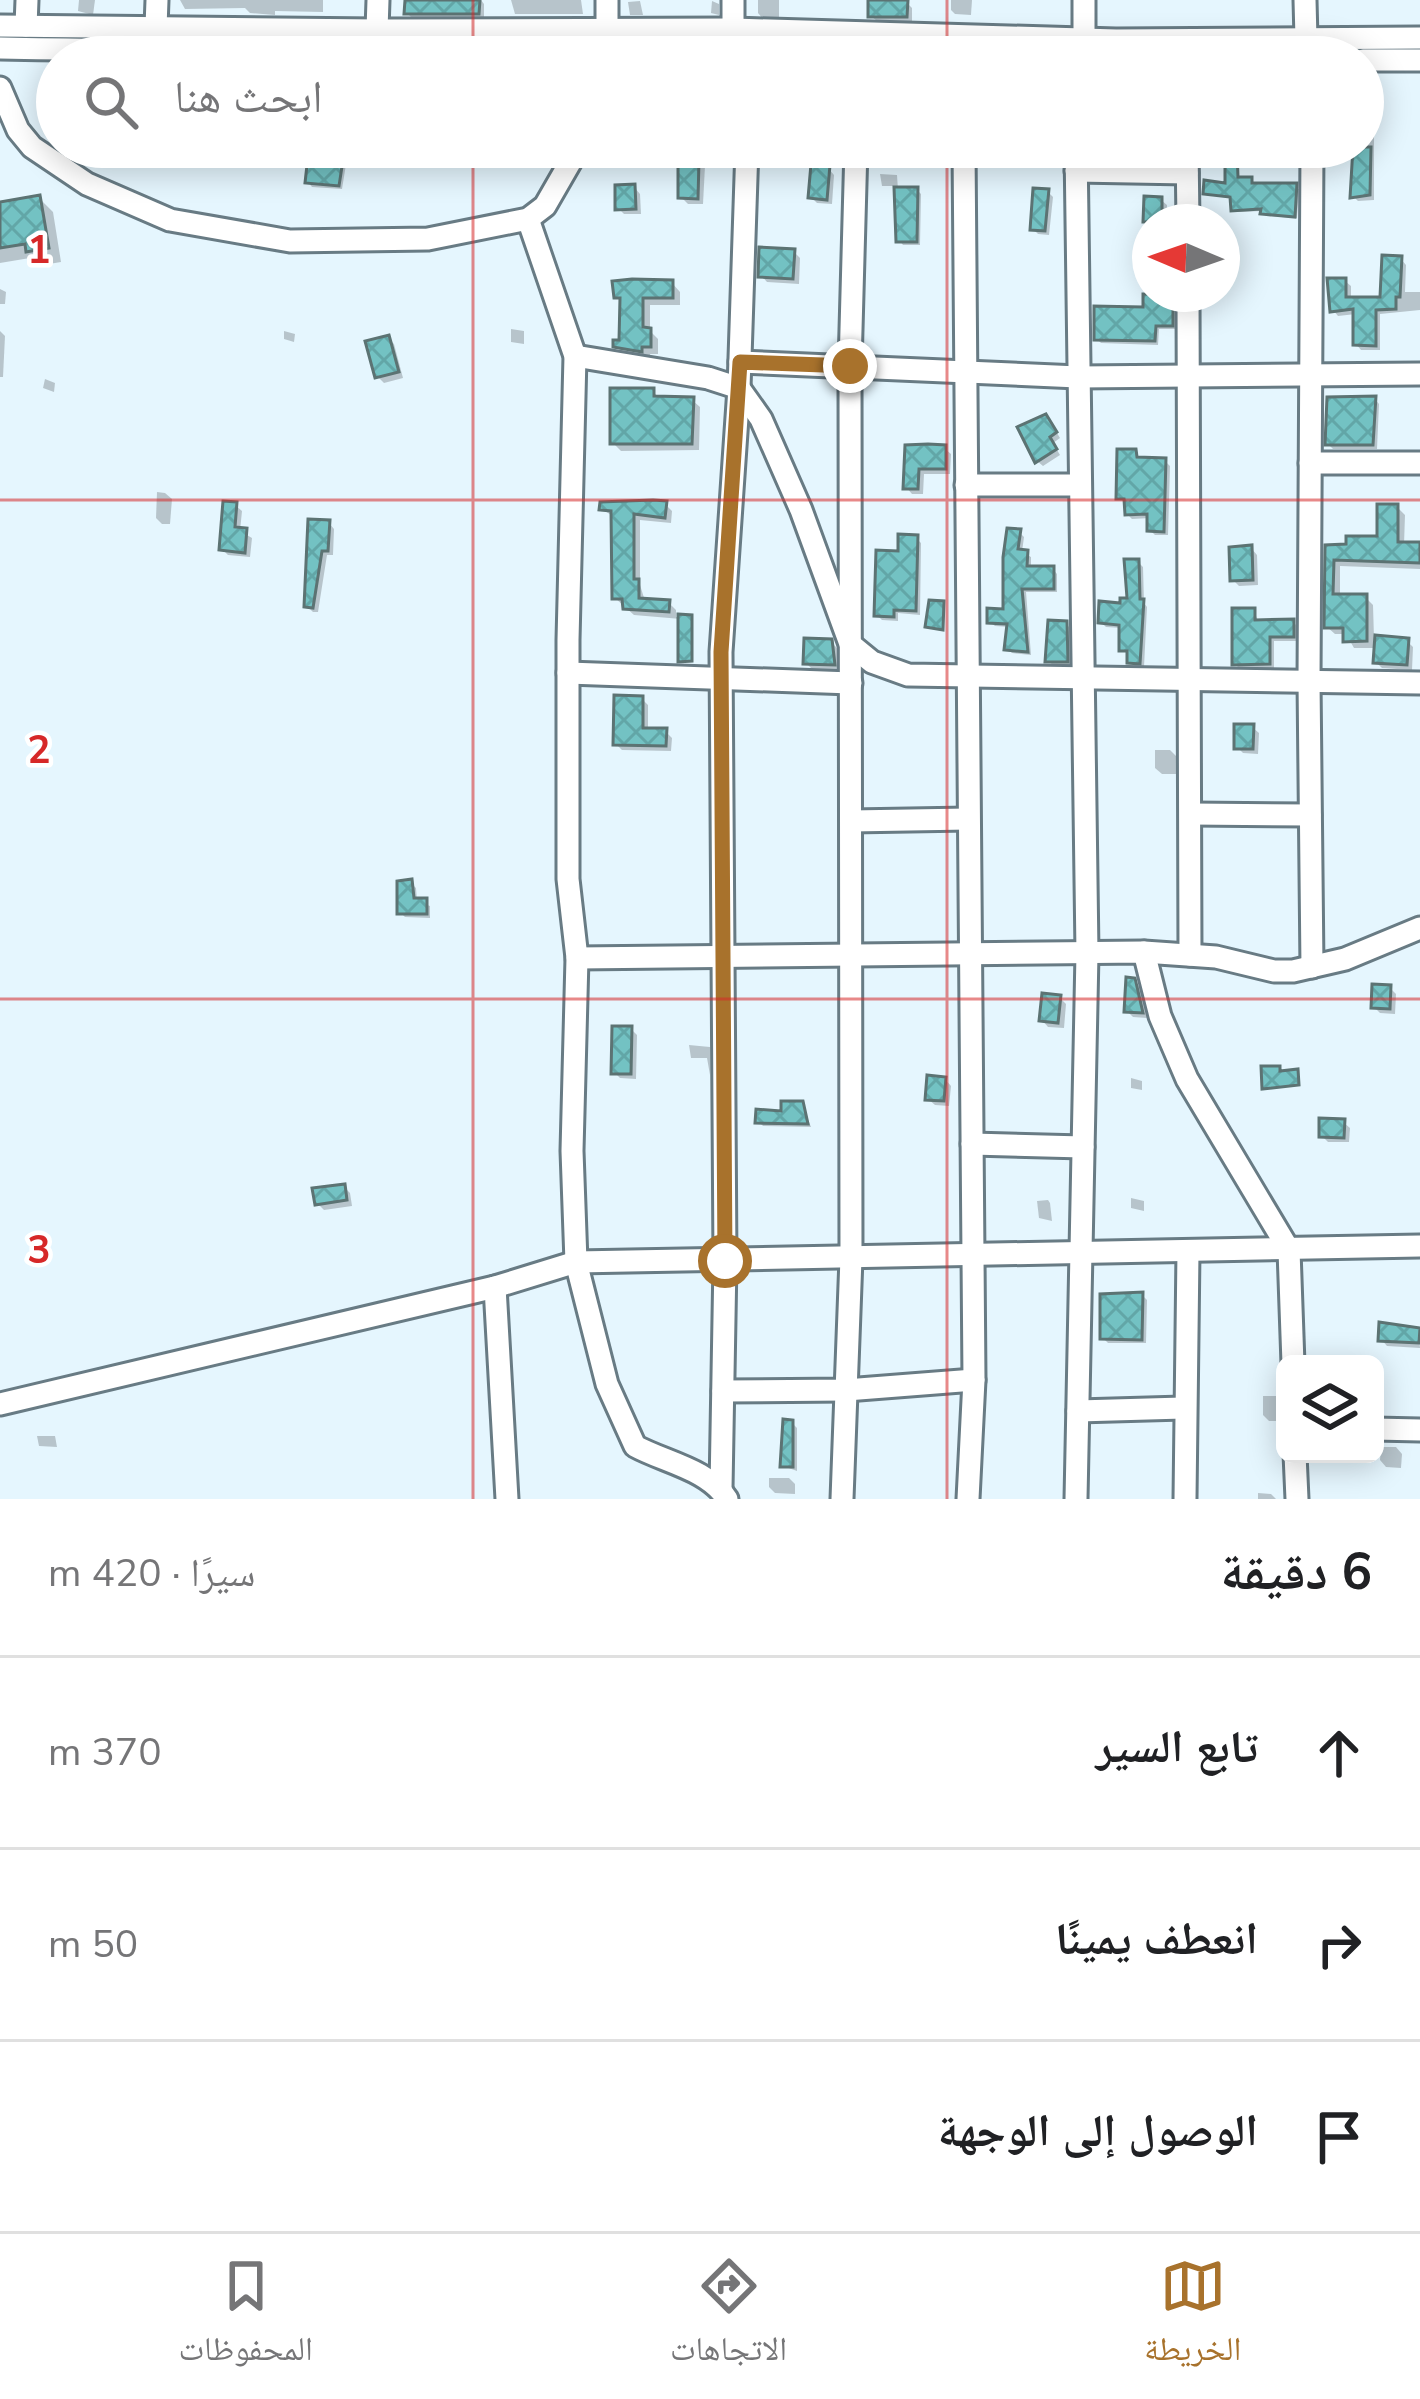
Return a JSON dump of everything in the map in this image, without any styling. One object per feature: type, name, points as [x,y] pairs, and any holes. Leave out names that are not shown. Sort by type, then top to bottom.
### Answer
[{"type":"street","points":[[26,26],[27,0]]},
{"type":"street","points":[[156,27],[157,0]]},
{"type":"street","points":[[377,30],[378,0]]},
{"type":"street","points":[[607,0],[608,29]]},
{"type":"street","points":[[733,0],[733,28]]},
{"type":"street","points":[[1084,0],[1084,36]]},
{"type":"street","points":[[1305,0],[1306,36]]},
{"type":"street","points":[[0,26],[733,28],[967,36]]},
{"type":"street","points":[[1384,38],[1420,38]]},
{"type":"street","points":[[0,48],[36,48]]},
{"type":"street","points":[[1384,60],[1420,60]]},
{"type":"street","points":[[0,88],[18,130],[36,148]]},
{"type":"street","points":[[61,168],[170,220],[290,241],[428,239],[528,219],[545,206],[567,168]]},
{"type":"street","points":[[724,1494],[721,678],[739,388],[746,168]]},
{"type":"street","points":[[842,1499],[851,1258],[850,366],[855,168]]},
{"type":"street","points":[[964,168],[974,1380],[968,1499]]},
{"type":"street","points":[[1187,168],[1188,204]]},
{"type":"street","points":[[1312,168],[1312,967]]},
{"type":"street","points":[[1076,1499],[1087,953],[1076,171],[1187,173]]},
{"type":"street","points":[[528,219],[575,356],[568,879],[578,958],[572,1150],[576,1262],[607,1384],[635,1446],[694,1472],[724,1494]]},
{"type":"street","points":[[1188,312],[1190,956]]},
{"type":"street","points":[[575,356],[708,378],[739,388],[761,419],[777,455],[850,644],[872,662],[908,675],[1420,683]]},
{"type":"street","points":[[740,362],[1078,377],[1420,374]]},
{"type":"street","points":[[1310,463],[1420,463]]},
{"type":"street","points":[[966,485],[1080,485]]},
{"type":"street","points":[[568,673],[851,683]]},
{"type":"street","points":[[1191,814],[1310,815]]},
{"type":"street","points":[[851,821],[968,819]]},
{"type":"street","points":[[578,958],[1144,952],[1216,957],[1274,971],[1345,959],[1420,928]]},
{"type":"street","points":[[1144,952],[1160,1016],[1187,1079],[1289,1250],[1293,1355]]},
{"type":"street","points":[[972,1144],[1083,1147]]},
{"type":"street","points":[[0,1404],[495,1287],[576,1262],[1420,1246]]},
{"type":"street","points":[[1185,1499],[1188,1251]]},
{"type":"street","points":[[495,1287],[506,1499]]},
{"type":"street","points":[[723,1390],[846,1390],[974,1380]]},
{"type":"street","points":[[1078,1411],[1183,1408]]},
{"type":"street","points":[[1384,1429],[1420,1430]]},
{"type":"street","points":[[1295,1463],[1297,1499]]},
{"type":"building","points":[[405,0],[480,0],[479,14],[404,14]]},
{"type":"building","points":[[868,0],[908,0],[907,17],[868,17]]},
{"type":"building","points":[[307,168],[342,168],[339,186],[305,183]]},
{"type":"building","points":[[678,168],[699,168],[698,199],[678,198]]},
{"type":"building","points":[[811,168],[830,168],[827,200],[808,198]]},
{"type":"building","points":[[1225,168],[1238,168],[1238,177],[1252,177],[1252,183],[1297,183],[1295,217],[1260,214],[1261,209],[1240,210],[1240,204],[1230,204],[1230,197],[1203,194],[1204,180],[1225,183]]},
{"type":"building","points":[[1352,168],[1371,168],[1370,195],[1350,198]]},
{"type":"building","points":[[635,184],[636,209],[615,210],[615,185]]},
{"type":"building","points":[[894,187],[918,187],[917,242],[896,242]]},
{"type":"building","points":[[1033,188],[1049,189],[1045,231],[1030,230]]},
{"type":"building","points":[[40,195],[49,248],[26,252],[25,244],[0,248],[0,202]]},
{"type":"building","points":[[1144,196],[1162,197],[1162,204],[1144,204]]},
{"type":"building","points":[[759,247],[795,249],[793,279],[758,277]]},
{"type":"building","points":[[1382,255],[1402,256],[1400,297],[1396,297],[1396,309],[1376,310],[1376,346],[1353,345],[1353,309],[1330,312],[1327,278],[1346,278],[1346,297],[1380,297]]},
{"type":"building","points":[[673,280],[673,298],[643,298],[643,327],[651,328],[651,347],[642,347],[642,352],[613,347],[613,340],[619,340],[620,298],[614,298],[612,281]]},
{"type":"building","points":[[1094,306],[1173,312],[1173,326],[1156,326],[1155,341],[1094,340]]},
{"type":"building","points":[[389,335],[399,372],[375,378],[365,341]]},
{"type":"building","points":[[610,388],[654,388],[654,396],[694,397],[692,444],[610,444]]},
{"type":"building","points":[[1376,396],[1373,445],[1325,445],[1327,397]]},
{"type":"building","points":[[1046,414],[1057,432],[1050,437],[1057,449],[1035,463],[1017,427]]},
{"type":"building","points":[[905,445],[946,445],[946,469],[919,469],[918,489],[903,489]]},
{"type":"building","points":[[1117,449],[1136,449],[1137,457],[1166,458],[1164,532],[1147,531],[1147,514],[1125,515],[1124,499],[1116,499]]},
{"type":"building","points":[[223,501],[237,502],[235,527],[247,528],[245,553],[219,550]]},
{"type":"building","points":[[667,501],[665,518],[634,514],[634,579],[639,579],[639,598],[670,600],[669,612],[623,609],[622,599],[612,599],[611,511],[599,510],[600,502]]},
{"type":"building","points":[[1377,504],[1398,504],[1398,542],[1420,542],[1420,563],[1334,560],[1333,594],[1367,594],[1367,641],[1343,642],[1343,628],[1324,628],[1325,545],[1346,544],[1346,536],[1377,536]]},
{"type":"building","points":[[308,519],[330,520],[328,551],[322,551],[313,608],[304,607]]},
{"type":"building","points":[[1007,528],[1021,529],[1018,549],[1028,550],[1027,566],[1054,566],[1054,589],[1022,589],[1028,652],[1004,650],[1007,624],[987,623],[987,608],[1003,609]]},
{"type":"building","points":[[898,534],[918,535],[916,611],[874,616],[876,550],[898,551]]},
{"type":"building","points":[[1252,545],[1253,580],[1230,581],[1229,547]]},
{"type":"building","points":[[1124,559],[1139,559],[1140,599],[1144,599],[1140,664],[1127,663],[1127,651],[1119,651],[1119,625],[1098,623],[1099,601],[1120,603],[1120,598],[1127,598]]},
{"type":"building","points":[[929,600],[944,601],[943,630],[925,627]]},
{"type":"building","points":[[1232,608],[1255,608],[1255,620],[1294,619],[1294,637],[1270,637],[1270,664],[1232,665]]},
{"type":"building","points":[[678,614],[692,615],[692,661],[678,662]]},
{"type":"building","points":[[1048,620],[1067,621],[1068,662],[1045,662]]},
{"type":"building","points":[[1375,635],[1409,638],[1407,665],[1373,663]]},
{"type":"building","points":[[804,638],[832,639],[835,665],[803,664]]},
{"type":"building","points":[[614,695],[643,696],[643,728],[667,728],[666,746],[613,745]]},
{"type":"building","points":[[1234,724],[1254,724],[1253,749],[1234,749]]},
{"type":"building","points":[[412,879],[414,898],[427,898],[427,914],[397,914],[397,881]]},
{"type":"building","points":[[1126,977],[1135,978],[1143,1013],[1124,1012]]},
{"type":"building","points":[[1372,984],[1391,985],[1390,1009],[1371,1008]]},
{"type":"building","points":[[1042,993],[1061,995],[1058,1023],[1039,1021]]},
{"type":"building","points":[[612,1026],[632,1026],[631,1074],[611,1074]]},
{"type":"building","points":[[1261,1066],[1298,1069],[1299,1085],[1262,1089]]},
{"type":"building","points":[[927,1075],[946,1077],[944,1101],[925,1100]]},
{"type":"building","points":[[781,1101],[803,1101],[808,1124],[755,1123],[756,1109],[781,1111]]},
{"type":"building","points":[[1319,1118],[1345,1119],[1344,1138],[1319,1137]]},
{"type":"building","points":[[345,1184],[347,1200],[315,1205],[312,1188]]},
{"type":"building","points":[[1143,1292],[1142,1340],[1100,1339],[1100,1294]]},
{"type":"building","points":[[1379,1322],[1420,1328],[1419,1343],[1378,1341]]},
{"type":"building","points":[[783,1419],[793,1420],[793,1467],[780,1467]]},
{"type":"route","points":[[725,1261],[721,652],[740,362],[850,366]]}]
